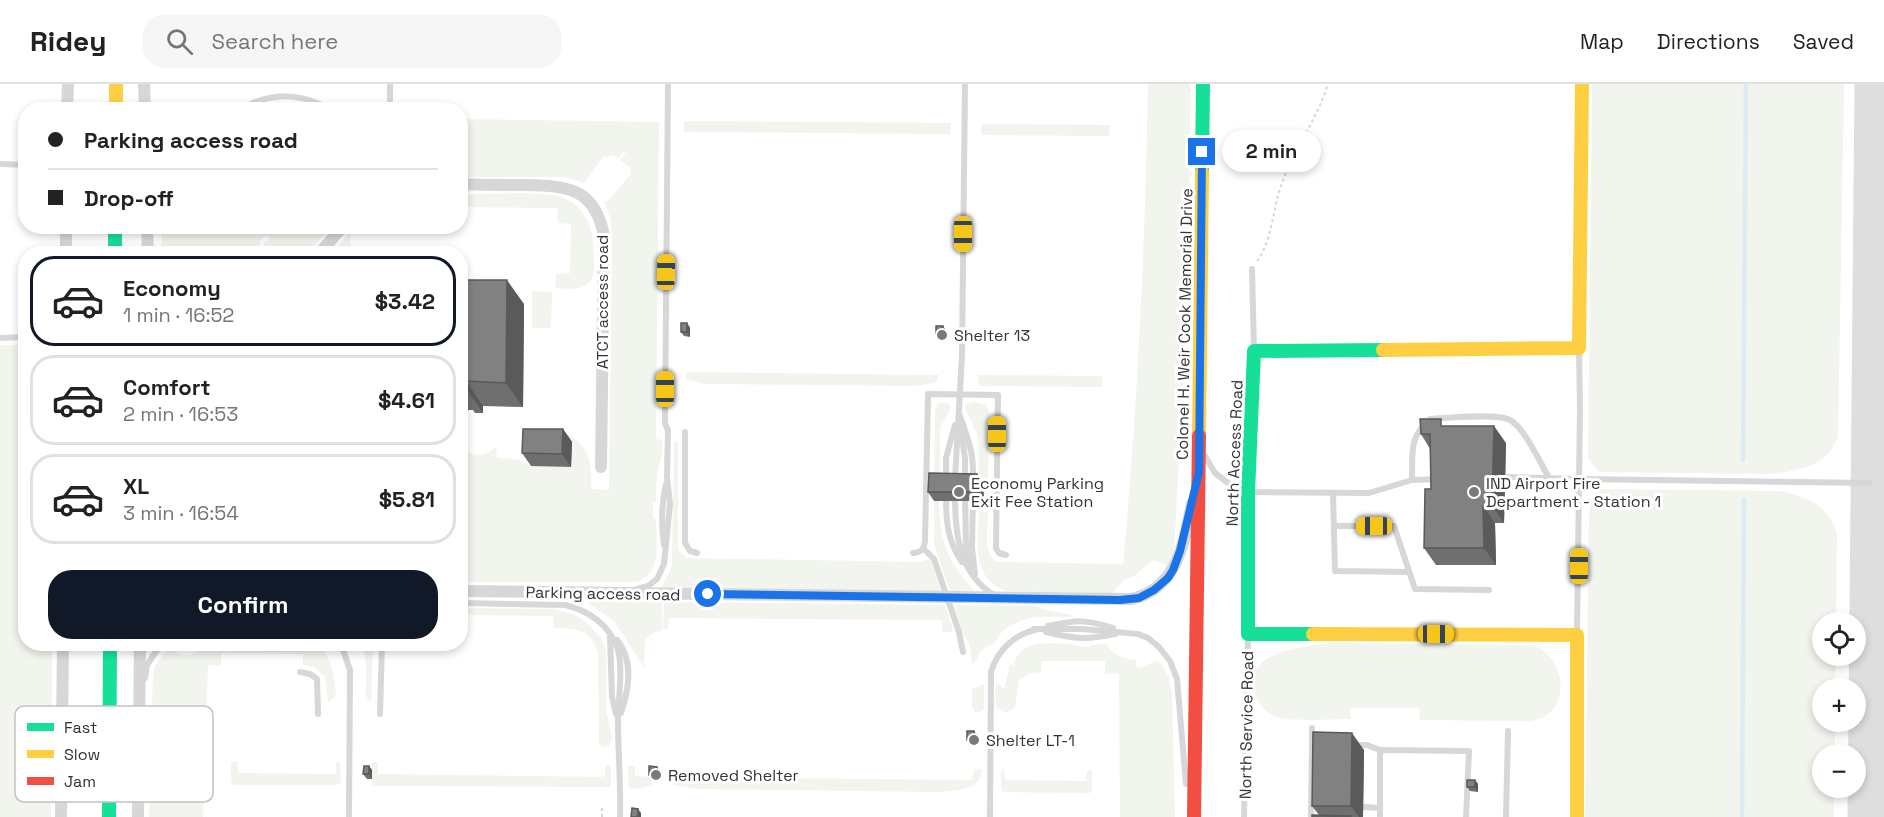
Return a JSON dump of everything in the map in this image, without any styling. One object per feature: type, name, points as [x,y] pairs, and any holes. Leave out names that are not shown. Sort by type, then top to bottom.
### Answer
[{"type":"street","points":[[68,84],[68,102]]},
{"type":"street","points":[[116,84],[116,102]]},
{"type":"street","points":[[144,84],[145,102]]},
{"type":"street","name":"Colonel H. Weir Cook Memorial Drive","points":[[1194,817],[1203,84]]},
{"type":"street","points":[[1254,351],[1579,348],[1582,84]]},
{"type":"street","name":"ATCT access road","points":[[468,184],[565,187],[582,195],[599,216],[604,236],[601,467]]},
{"type":"street","points":[[326,246],[336,234]]},
{"type":"street","name":"North Access Road","points":[[1248,634],[1248,492],[1254,351]]},
{"type":"street","name":"Parking access road","points":[[468,591],[1004,599],[1120,600],[1139,598],[1154,590],[1168,578],[1177,561],[1199,472]]},
{"type":"street","points":[[1248,634],[1577,635],[1576,817]]},
{"type":"street","points":[[62,706],[63,651]]},
{"type":"street","points":[[110,651],[110,706]]},
{"type":"street","points":[[139,705],[140,651]]},
{"type":"street","points":[[61,802],[61,817]]},
{"type":"street","points":[[109,802],[109,817]]},
{"type":"street","points":[[138,802],[138,817]]},
{"type":"lane","points":[[390,84],[390,102]]},
{"type":"lane","points":[[588,592],[648,586],[660,574],[665,554],[670,504],[667,477],[668,431],[665,423],[668,84]]},
{"type":"lane","points":[[965,84],[962,355],[955,482],[956,536],[964,561],[975,576]]},
{"type":"lane","points":[[0,164],[18,165]]},
{"type":"lane","points":[[1252,269],[1254,351]]},
{"type":"lane","points":[[0,338],[18,337]]},
{"type":"lane","points":[[1577,635],[1580,479],[1579,348]]},
{"type":"lane","points":[[924,549],[927,394],[998,395],[996,548],[999,553],[1006,555]]},
{"type":"lane","points":[[958,412],[974,459],[972,548],[975,576]]},
{"type":"lane","points":[[958,412],[946,459],[946,524],[953,548],[960,561],[988,591],[1004,599]]},
{"type":"lane","points":[[1413,480],[1413,441],[1419,428],[1430,419],[1498,417],[1511,420],[1520,430],[1550,478]]},
{"type":"lane","points":[[686,432],[686,543],[690,550],[697,553]]},
{"type":"lane","points":[[1199,441],[1206,460],[1215,472],[1228,483],[1248,492],[1369,493],[1413,480],[1442,478]]},
{"type":"lane","points":[[1506,477],[1870,483]]},
{"type":"lane","points":[[1333,493],[1335,571],[1409,572]]},
{"type":"lane","points":[[1334,526],[1394,526],[1415,589],[1489,590]]},
{"type":"lane","points":[[913,553],[924,549]]},
{"type":"lane","points":[[924,549],[934,559],[963,652]]},
{"type":"lane","points":[[468,603],[565,605],[578,608],[590,615],[623,648],[628,663],[626,698],[618,721]]},
{"type":"lane","points":[[990,817],[990,684],[993,665],[1016,637],[1034,629],[1076,620],[1091,621],[1124,632],[1138,634],[1154,642],[1166,655],[1175,673],[1189,817]]},
{"type":"lane","points":[[1034,629],[1075,639],[1090,639],[1124,632]]},
{"type":"lane","points":[[610,634],[612,697],[618,721],[620,817]]},
{"type":"lane","name":"North Service Road","points":[[1244,817],[1248,634]]},
{"type":"lane","points":[[139,705],[147,665],[156,651]]},
{"type":"lane","points":[[343,651],[350,670],[349,817]]},
{"type":"lane","points":[[380,714],[382,651]]},
{"type":"lane","points":[[300,672],[310,674],[317,679],[318,714]]},
{"type":"lane","points":[[1311,817],[1314,806],[1312,728]]},
{"type":"lane","points":[[1506,817],[1508,730]]},
{"type":"lane","points":[[1312,745],[1323,745]]},
{"type":"lane","points":[[1345,745],[1367,745],[1380,750],[1469,751],[1466,817]]},
{"type":"lane","points":[[1380,750],[1380,817]]},
{"type":"lane","points":[[1363,807],[1380,808]]},
{"type":"path","points":[[1252,269],[1265,247],[1280,187],[1291,160],[1323,100],[1328,84]]},
{"type":"path","points":[[602,805],[602,817]]},
{"type":"shaded area","points":[[1148,84],[1190,84],[1189,239],[1174,552],[1167,566],[1152,561],[1134,576],[1124,580],[1112,593],[1006,591],[987,578],[982,568],[978,547],[979,512],[988,512],[989,553],[997,562],[1123,564],[1140,324]]},
{"type":"shaded area","points":[[1592,84],[1844,84],[1838,437],[1831,450],[1820,460],[1805,467],[1774,474],[1599,472],[1588,458]]},
{"type":"shaded area","points":[[468,119],[659,122],[656,439],[662,440],[663,450],[657,478],[656,502],[653,503],[657,546],[654,564],[651,571],[637,582],[468,582],[468,452],[482,455],[496,446],[497,458],[517,459],[531,466],[571,467],[572,443],[568,442],[568,435],[586,451],[590,465],[591,489],[609,490],[612,235],[611,220],[604,201],[608,201],[631,174],[630,167],[620,160],[626,152],[623,152],[618,159],[613,155],[603,157],[585,183],[564,177],[468,177]]},
{"type":"shaded area","points":[[684,121],[951,123],[950,134],[684,132]]},
{"type":"shaded area","points":[[981,124],[1110,125],[1109,136],[981,135]]},
{"type":"shaded area","points":[[533,194],[556,196],[573,203],[580,209],[589,224],[594,250],[594,270],[591,280],[579,288],[555,288],[556,274],[570,273],[571,224],[558,223],[557,208],[468,207],[468,196]]},
{"type":"shaded area","points":[[162,234],[325,234],[313,246],[264,246],[264,243],[269,240],[266,235],[260,246],[161,246]]},
{"type":"shaded area","points":[[349,234],[351,246],[338,246]]},
{"type":"shaded area","points":[[532,291],[552,292],[551,328],[532,328]]},
{"type":"shaded area","points":[[0,345],[18,345],[18,651],[52,651],[52,706],[15,706],[15,802],[51,802],[51,817],[0,817]]},
{"type":"shaded area","points":[[686,372],[939,375],[936,383],[913,386],[707,384],[687,380]]},
{"type":"shaded area","points":[[978,375],[1102,376],[1102,387],[979,386]]},
{"type":"shaded area","points":[[975,402],[986,405],[989,411],[988,484],[979,482],[978,436],[965,407],[966,404]]},
{"type":"shaded area","points":[[939,403],[948,403],[951,408],[941,426],[940,482],[934,481],[935,410]]},
{"type":"shaded area","points":[[676,440],[678,443],[678,545],[679,551],[687,558],[919,562],[928,560],[931,561],[941,592],[664,589],[662,587],[672,566],[674,443]]},
{"type":"shaded area","points":[[1602,489],[1780,491],[1800,496],[1816,504],[1829,516],[1837,535],[1836,612],[1812,612],[1812,666],[1836,666],[1835,678],[1812,678],[1812,732],[1835,732],[1835,744],[1812,744],[1812,798],[1834,798],[1834,817],[1585,817],[1589,518],[1593,498]]},
{"type":"shaded area","points":[[939,500],[939,514],[946,549],[957,569],[974,590],[973,592],[950,592],[934,544],[934,501]]},
{"type":"shaded area","points":[[589,601],[662,602],[662,630],[653,633],[645,640],[644,667],[614,621],[588,603]]},
{"type":"shaded area","points":[[664,602],[945,605],[953,629],[951,632],[942,632],[942,620],[669,618],[668,629],[663,629]]},
{"type":"shaded area","points":[[954,605],[1038,606],[1073,617],[1036,617],[1018,622],[1002,632],[994,643],[983,649],[972,665],[970,645],[963,634]]},
{"type":"shaded area","points":[[468,608],[554,609],[575,615],[586,622],[602,639],[606,651],[606,710],[612,738],[610,745],[602,748],[599,743],[598,653],[595,645],[582,631],[554,628],[553,616],[468,615]]},
{"type":"shaded area","points":[[1331,643],[1533,645],[1545,652],[1554,662],[1561,687],[1559,699],[1553,709],[1543,717],[1529,721],[1420,720],[1419,708],[1350,708],[1351,719],[1284,719],[1273,716],[1263,708],[1255,694],[1253,679],[1257,668],[1266,660],[1291,649]]},
{"type":"shaded area","points":[[1037,644],[1073,644],[1090,647],[1090,645],[1106,644],[1119,656],[1136,660],[1136,666],[1139,668],[1156,661],[1160,662],[1169,677],[1172,693],[1175,817],[1120,817],[1119,674],[1105,674],[1105,661],[1041,661],[1041,672],[1030,673],[1019,680],[1015,708],[1005,713],[997,708],[995,694],[997,682],[1004,689],[1010,664],[1014,666],[1022,650]]},
{"type":"shaded area","points":[[166,651],[189,655],[198,651],[324,651],[332,668],[336,696],[328,702],[325,676],[314,667],[303,665],[303,654],[221,653],[221,665],[208,665],[207,706],[152,706],[155,666]]},
{"type":"shaded area","points":[[364,651],[373,651],[371,702],[365,695]]},
{"type":"shaded area","points":[[984,684],[984,708],[980,712],[975,712],[972,707],[972,689]]},
{"type":"shaded area","points":[[238,762],[238,773],[336,774],[336,762],[340,763],[341,782],[337,785],[234,785],[231,782],[231,763]]},
{"type":"shaded area","points":[[372,762],[378,762],[378,774],[601,777],[605,776],[605,767],[608,764],[611,767],[611,787],[372,786]]},
{"type":"shaded area","points":[[635,766],[635,776],[652,777],[652,785],[637,789],[629,788],[628,767]]},
{"type":"shaded area","points":[[1004,768],[1005,780],[1086,781],[1087,771],[1092,770],[1092,791],[1090,793],[1004,792],[1001,789],[1001,771]]},
{"type":"shaded area","points":[[974,769],[982,771],[980,778],[972,786],[940,792],[698,789],[673,785],[673,777],[972,780]]},
{"type":"shaded area","points":[[149,802],[203,802],[203,817],[149,817]]},
{"type":"building","points":[[468,280],[507,280],[506,383],[468,381]]},
{"type":"building","points":[[681,323],[687,323],[687,332],[681,332]]},
{"type":"building","points":[[936,326],[943,326],[942,335],[936,334]]},
{"type":"building","name":"IND Airport Fire Department - Station 1","points":[[1420,419],[1441,419],[1441,426],[1494,426],[1492,506],[1483,506],[1484,548],[1424,548],[1425,489],[1431,489],[1430,434],[1421,434]]},
{"type":"building","points":[[523,429],[563,429],[562,454],[522,453]]},
{"type":"building","points":[[929,473],[977,474],[978,492],[928,492]]},
{"type":"building","points":[[967,731],[974,731],[974,740],[967,740]]},
{"type":"building","points":[[1313,732],[1352,733],[1351,806],[1312,806]]},
{"type":"building","points":[[364,766],[369,766],[369,774],[363,774]]},
{"type":"building","points":[[649,766],[657,767],[657,776],[649,775]]},
{"type":"building","points":[[1467,780],[1475,780],[1475,787],[1467,787]]},
{"type":"building","points":[[632,808],[638,809],[638,817],[631,817]]},
{"type":"building","points":[[1312,815],[1351,816],[1351,817],[1312,817]]},
{"type":"waterway","points":[[1743,460],[1746,84]]},
{"type":"waterway","points":[[1742,817],[1744,500]]},
{"type":"taxiway","points":[[1867,817],[1874,84]]},
{"type":"traffic: fast","points":[[1202,172],[1203,84]]},
{"type":"traffic: fast","points":[[115,234],[115,246]]},
{"type":"traffic: fast","points":[[1313,634],[1248,634],[1248,492],[1254,351],[1383,350]]},
{"type":"traffic: fast","points":[[110,651],[110,706]]},
{"type":"traffic: fast","points":[[109,802],[109,817]]},
{"type":"traffic: slow","points":[[116,84],[116,102]]},
{"type":"traffic: slow","points":[[1383,350],[1579,348],[1582,84]]},
{"type":"traffic: slow","points":[[1199,436],[1202,172]]},
{"type":"traffic: slow","points":[[1313,634],[1577,635],[1577,817]]},
{"type":"traffic: jam","points":[[1194,817],[1199,436]]},
{"type":"place","name":"Shelter 13","points":[[942,335]]},
{"type":"place","name":"Economy Parking Exit Fee Station","points":[[959,492]]},
{"type":"place","name":"IND Airport Fire Department - Station 1","points":[[1474,492]]},
{"type":"place","name":"Shelter LT-1","points":[[974,740]]},
{"type":"place","name":"Removed Shelter","points":[[656,775]]},
{"type":"route","points":[[708,594],[1120,600],[1139,598],[1162,584],[1173,570],[1180,551],[1199,472],[1202,152]]}]
